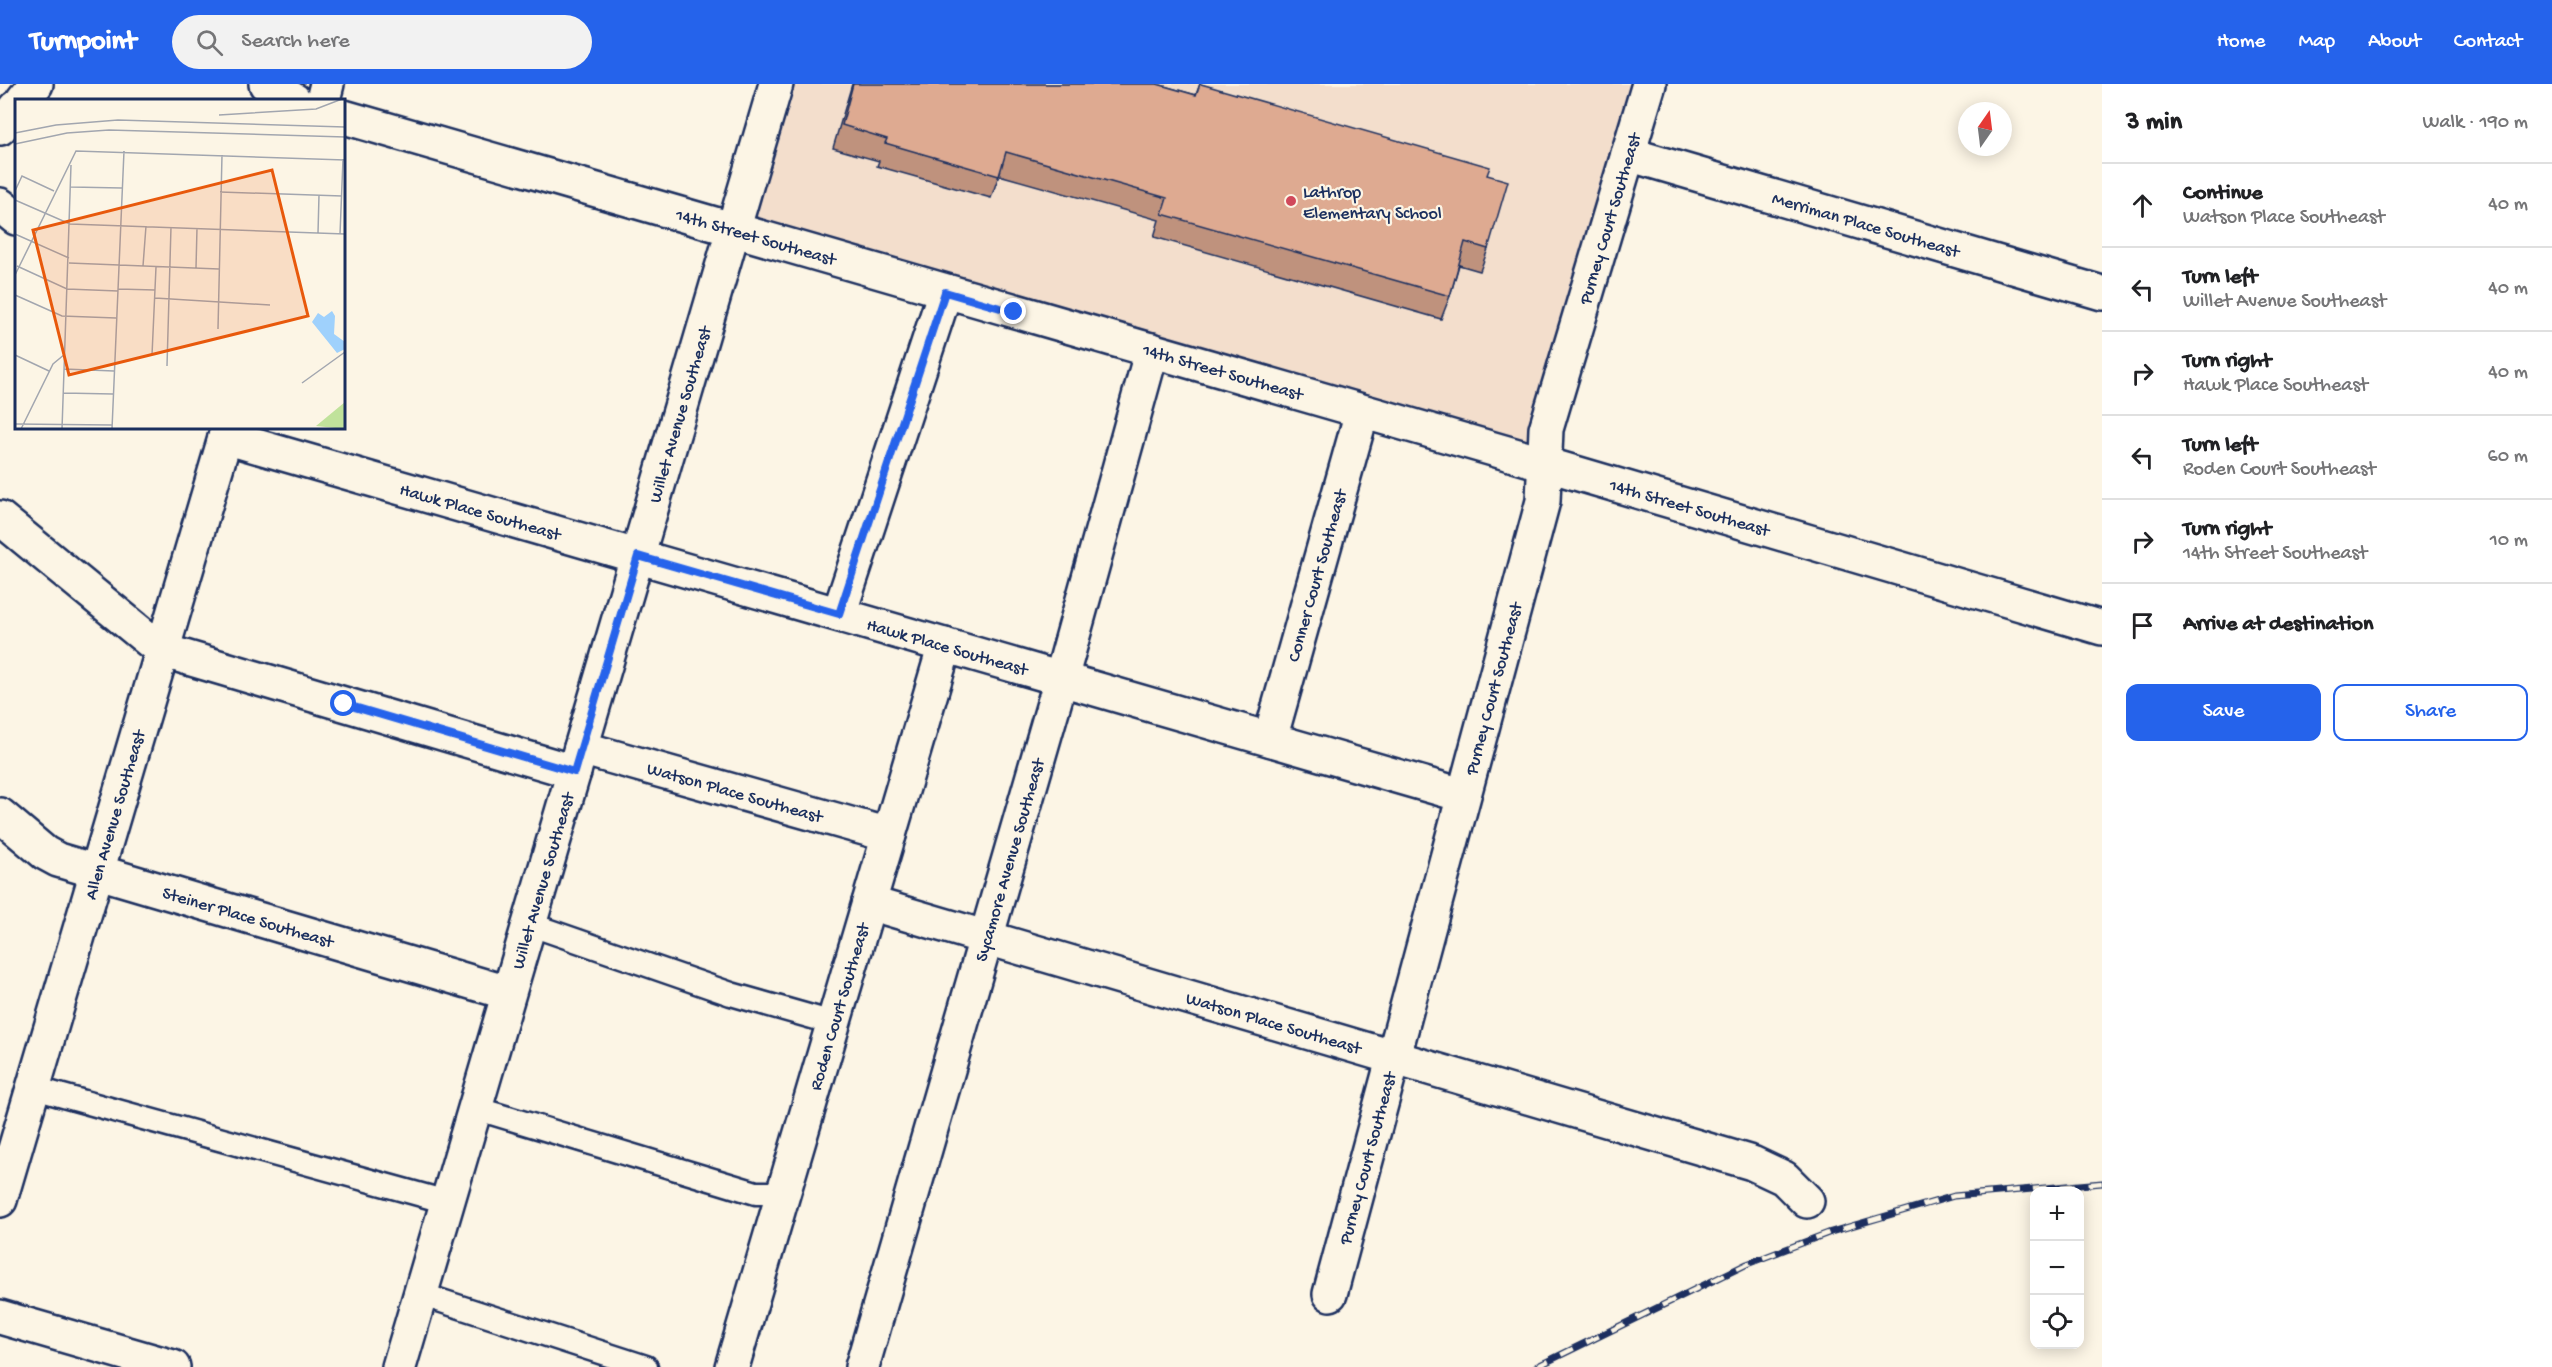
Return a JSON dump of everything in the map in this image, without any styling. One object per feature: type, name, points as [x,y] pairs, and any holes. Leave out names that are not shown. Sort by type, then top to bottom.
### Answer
[{"type":"street","points":[[24,99],[36,84]]},
{"type":"street","points":[[266,84],[292,99]]},
{"type":"street","points":[[323,99],[327,84]]},
{"type":"street","name":"Willet Avenue Southeast","points":[[399,1367],[776,84]]},
{"type":"street","name":"Purney Court Southeast","points":[[1330,1294],[1462,795],[1543,501],[1546,429],[1649,84]]},
{"type":"street","points":[[0,129],[15,109]]},
{"type":"street","name":"14th Street Southeast","points":[[345,117],[1545,464],[2102,628]]},
{"type":"street","name":"Merriman Place Southeast","points":[[1628,154],[2102,293]]},
{"type":"street","points":[[0,205],[15,217]]},
{"type":"street","points":[[839,614],[945,292]]},
{"type":"street","name":"Sycamore Avenue Southeast","points":[[862,1367],[1061,679],[1152,350]]},
{"type":"street","name":"Conner Court Southeast","points":[[1270,739],[1362,412]]},
{"type":"street","name":"Hawk Place Southeast","points":[[227,432],[638,556],[1462,795]]},
{"type":"street","name":"Allen Avenue Southeast","points":[[2,1190],[227,432]]},
{"type":"street","points":[[0,518],[161,650]]},
{"type":"street","name":"Roden Court Southeast","points":[[732,1367],[945,645]]},
{"type":"street","name":"Watson Place Southeast","points":[[161,650],[577,760],[889,835]]},
{"type":"street","name":"Steiner Place Southeast","points":[[0,815],[45,853],[58,860],[508,993]]},
{"type":"street","name":"Watson Place Southeast","points":[[869,903],[1394,1055],[1752,1163],[1785,1178],[1807,1201]]},
{"type":"street","points":[[0,1317],[173,1367]]},
{"type":"lane","points":[[529,924],[721,990],[833,1023]]},
{"type":"lane","points":[[34,1088],[447,1202]]},
{"type":"lane","points":[[475,1108],[756,1193],[771,1193],[784,1186]]},
{"type":"lane","points":[[420,1294],[646,1367]]},
{"type":"shaded area","points":[[776,84],[1649,84],[1545,464],[734,231]]},
{"type":"building","name":"Lathrop Elementary School","points":[[853,84],[1157,84],[1196,95],[1201,84],[1490,167],[1487,175],[1508,181],[1488,249],[1465,242],[1450,296],[1162,214],[1167,198],[1006,152],[999,176],[885,143],[887,139],[842,125]]},
{"type":"railway","points":[[1536,1367],[1747,1264],[1831,1232],[1954,1196],[2102,1183]]},
{"type":"place","name":"Lathrop Elementary School","points":[[1291,201]]},
{"type":"route","points":[[344,704],[574,772],[638,556],[839,614],[945,292],[1014,312]]}]
